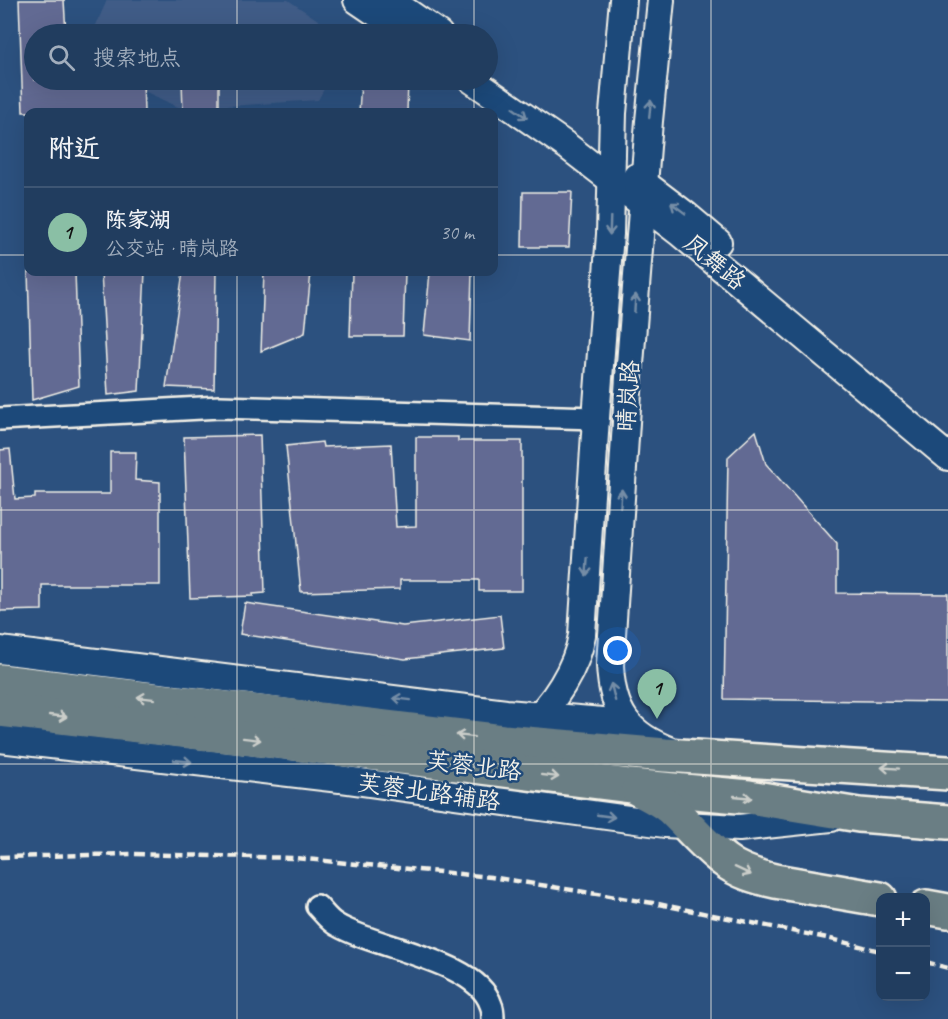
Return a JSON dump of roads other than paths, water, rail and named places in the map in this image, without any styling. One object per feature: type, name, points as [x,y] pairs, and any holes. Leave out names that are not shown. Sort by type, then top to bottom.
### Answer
[{"type":"main road","name":"芙蓉北路","points":[[0,681],[190,688],[503,741],[683,756],[948,773]]},
{"type":"main road","name":"芙蓉北路","points":[[0,710],[630,786],[749,797],[859,815],[948,822]]},
{"type":"main road","points":[[630,786],[652,796],[668,807],[724,861],[741,871],[775,881],[876,898]]},
{"type":"main road","points":[[930,908],[948,911]]},
{"type":"street","points":[[357,0],[392,24]]},
{"type":"street","points":[[390,0],[425,24]]},
{"type":"street","name":"晴岚路","points":[[503,741],[527,726],[539,715],[572,669],[580,651],[609,234],[613,113],[623,0]]},
{"type":"street","name":"晴岚路","points":[[661,0],[629,377],[610,665],[611,685],[616,704],[627,723],[639,736],[683,756]]},
{"type":"street","name":"凤舞路","points":[[498,76],[571,128],[612,169],[644,194],[681,234],[948,457]]},
{"type":"street","name":"凤舞路","points":[[486,90],[567,146],[612,169]]},
{"type":"street","name":"凤舞路","points":[[644,194],[686,215],[948,435]]},
{"type":"street","points":[[0,419],[220,407],[596,418]]},
{"type":"street","points":[[0,650],[190,688],[627,723]]},
{"type":"street","name":"芙蓉北路辅路","points":[[0,739],[340,778],[665,824],[739,828],[859,815]]},
{"type":"street","points":[[317,906],[335,924],[466,976],[486,994],[491,1005],[493,1019]]},
{"type":"railway","points":[[0,857],[132,854],[295,858],[491,877],[653,903],[876,950]]},
{"type":"railway","points":[[930,963],[948,968]]},
{"type":"place","name":"陈家湖","points":[[657,719]]}]
